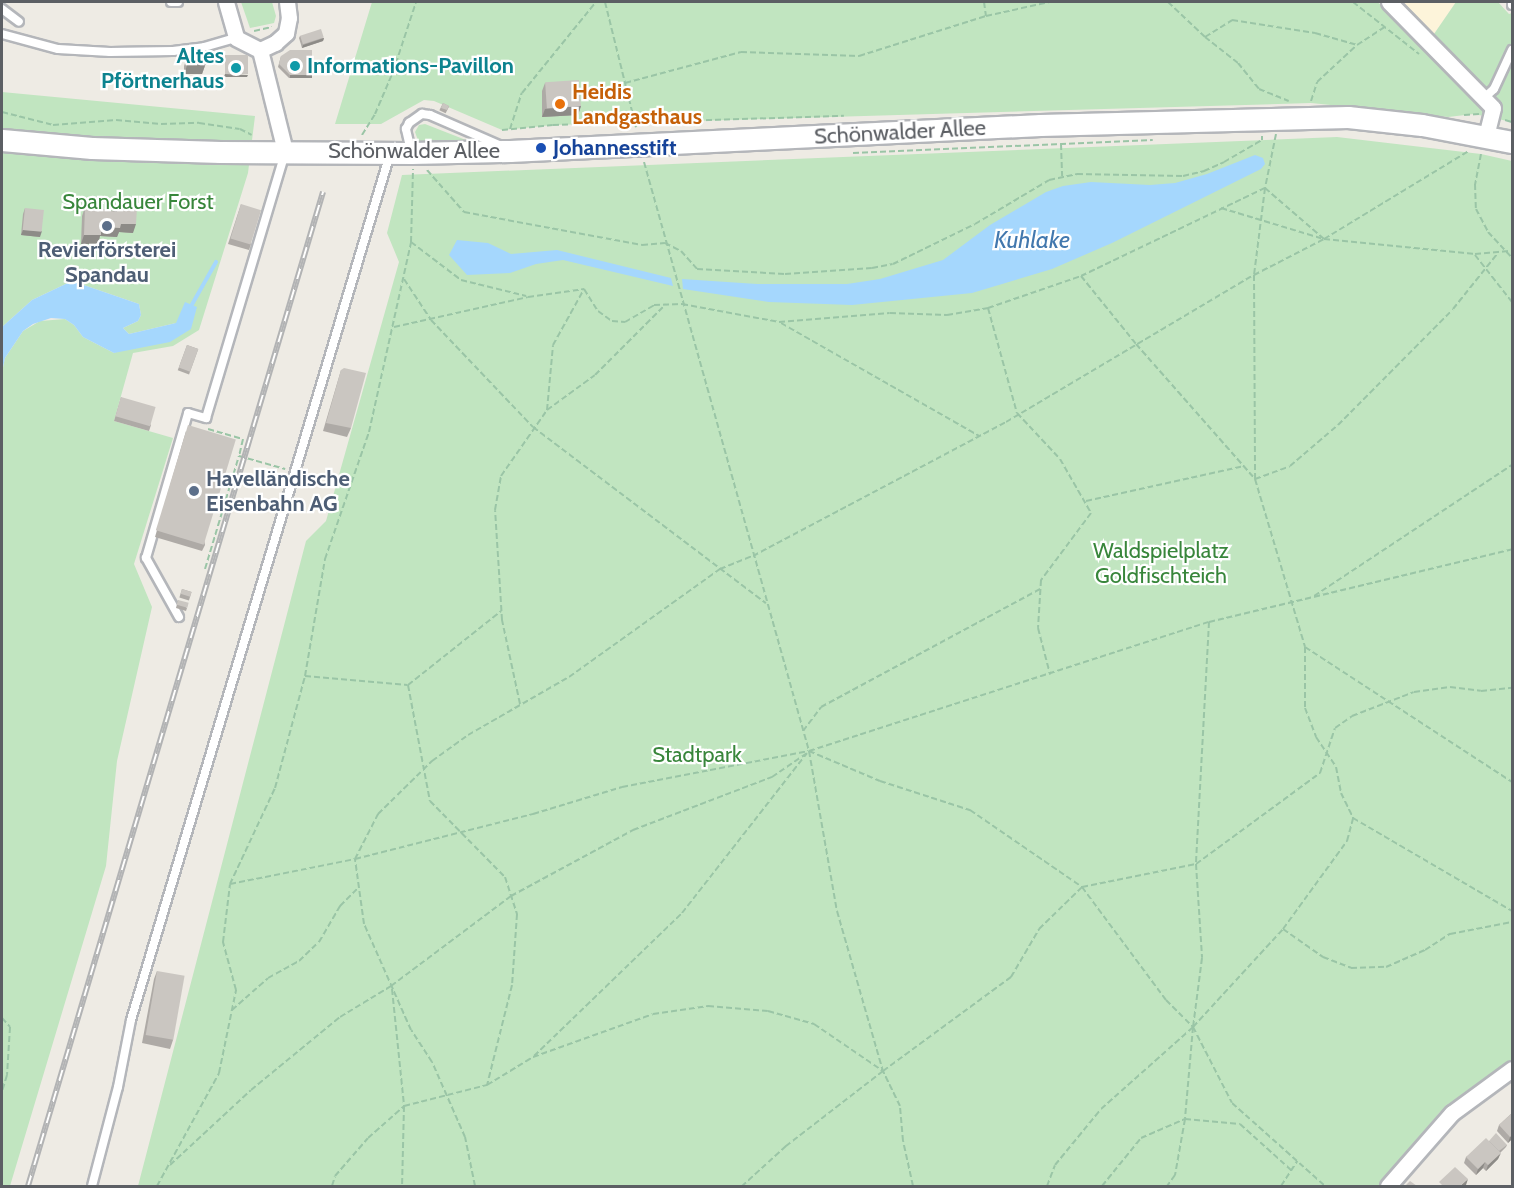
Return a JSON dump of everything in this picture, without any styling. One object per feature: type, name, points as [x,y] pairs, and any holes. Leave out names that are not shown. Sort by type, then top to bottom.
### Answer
[{"type":"main road","name":"Schönwalder Allee","points":[[2,140],[92,148],[285,152],[412,161],[510,151],[640,144],[1279,129],[1348,117],[1422,124],[1478,142],[1512,142]]},
{"type":"street","points":[[226,2],[242,34],[260,50],[285,152]]},
{"type":"street","points":[[260,50],[275,43],[286,33],[289,18],[287,2]]},
{"type":"street","points":[[1391,2],[1479,103],[1493,108],[1478,142]]},
{"type":"street","points":[[1388,1186],[1452,1113],[1512,1069]]},
{"type":"lane","points":[[171,2],[178,2]]},
{"type":"lane","points":[[2,9],[20,22]]},
{"type":"lane","points":[[2,34],[58,49],[110,52],[173,51],[204,47],[242,34]]},
{"type":"lane","points":[[1479,103],[1494,88],[1512,50]]},
{"type":"lane","points":[[412,161],[406,129],[409,123],[422,114],[439,118],[510,151]]},
{"type":"lane","points":[[179,617],[146,558],[188,413],[206,418],[285,152]]},
{"type":"lane","points":[[92,1186],[118,1087],[131,1020],[225,698],[296,472],[388,161]]},
{"type":"path","points":[[361,138],[375,114],[393,72],[416,2]]},
{"type":"path","points":[[510,129],[522,93],[596,2]]},
{"type":"path","points":[[605,2],[665,243],[809,751],[837,911],[883,1071],[900,1107],[903,1141],[912,1186]]},
{"type":"path","points":[[984,2],[986,16]]},
{"type":"path","points":[[626,83],[741,52],[859,56],[986,16],[1049,2]]},
{"type":"path","points":[[1168,2],[1205,37],[1238,63],[1259,89],[1294,104]]},
{"type":"path","points":[[1353,2],[1386,26],[1423,58]]},
{"type":"path","points":[[1205,37],[1232,20],[1315,33],[1358,45]]},
{"type":"path","points":[[1311,103],[1317,82],[1358,45],[1386,26]]},
{"type":"path","points":[[242,34],[271,27]]},
{"type":"path","points":[[1474,114],[1479,103]]},
{"type":"path","points":[[2,112],[53,125],[116,120],[161,124],[199,123],[240,129],[259,139]]},
{"type":"path","points":[[388,161],[412,161],[427,170],[464,212],[642,245],[665,243],[681,251],[698,269],[785,274],[883,267],[944,240],[1040,184],[1062,176],[1077,174],[1183,176],[1204,171],[1224,162],[1262,140],[1262,136],[1279,129]]},
{"type":"path","points":[[1279,129],[1265,188],[1254,275],[1255,479],[1305,647],[1305,708],[1316,737],[1336,767],[1341,793],[1353,818],[1512,911]]},
{"type":"path","points":[[847,153],[1156,140]]},
{"type":"path","points":[[1459,147],[1478,142]]},
{"type":"path","points":[[475,1186],[465,1137],[446,1094],[391,986],[364,924],[355,859],[378,814],[423,771],[468,735],[569,677],[720,569],[753,556],[979,436],[1254,275],[1324,239],[1469,152],[1478,142]]},
{"type":"path","points":[[1478,142],[1476,209],[1488,232],[1512,258]]},
{"type":"path","points":[[1061,144],[1062,176]]},
{"type":"path","points":[[157,1186],[219,1073],[236,990],[223,942],[230,884],[275,788],[305,676],[325,559],[369,432],[411,242],[412,161]]},
{"type":"path","points":[[427,170],[439,169]]},
{"type":"path","points":[[1265,188],[1324,239]]},
{"type":"path","points":[[584,289],[598,311],[612,321],[626,322],[654,305],[666,304],[682,304],[779,322],[890,313],[947,315],[987,308],[1081,276],[1221,207],[1265,188]]},
{"type":"path","points":[[1221,207],[1324,239],[1475,254],[1512,251]]},
{"type":"path","points":[[411,242],[461,280],[528,297]]},
{"type":"path","points":[[1475,254],[1512,302]]},
{"type":"path","points":[[1255,479],[1290,466],[1338,425],[1453,309],[1497,254]]},
{"type":"path","points":[[1081,276],[1136,344],[1255,479]]},
{"type":"path","points":[[404,279],[431,320],[533,427],[766,603]]},
{"type":"path","points":[[394,327],[528,297],[584,289]]},
{"type":"path","points":[[547,410],[553,345],[584,289]]},
{"type":"path","points":[[520,704],[511,669],[502,610],[495,510],[501,476],[547,410],[596,375],[666,304]]},
{"type":"path","points":[[987,308],[1017,413],[1060,459],[1091,513],[1041,580],[1038,628],[1050,674]]},
{"type":"path","points":[[779,322],[979,436]]},
{"type":"path","points":[[186,422],[243,440],[205,569]]},
{"type":"path","points":[[239,456],[296,472]]},
{"type":"path","points":[[1312,597],[1512,465]]},
{"type":"path","points":[[1085,501],[1244,466]]},
{"type":"path","points":[[230,884],[355,859],[534,814],[622,788],[809,751],[1209,622],[1512,549]]},
{"type":"path","points":[[803,731],[821,707],[1040,589]]},
{"type":"path","points":[[305,676],[408,685],[502,610]]},
{"type":"path","points":[[1167,1186],[1175,1175],[1185,1119],[1202,958],[1196,864],[1209,622]]},
{"type":"path","points":[[1305,647],[1512,782]]},
{"type":"path","points":[[408,685],[430,801],[505,877],[517,914],[512,985],[487,1085]]},
{"type":"path","points":[[742,1186],[786,1146],[1011,977],[1039,929],[1082,887],[1196,864],[1320,773],[1335,728],[1352,716],[1414,692],[1450,687],[1481,691],[1512,688]]},
{"type":"path","points":[[809,751],[880,781],[970,810],[1082,887],[1166,1000],[1193,1027],[1232,1103],[1325,1186]]},
{"type":"path","points":[[168,1167],[251,1090],[340,1017],[391,986],[511,896],[633,830],[772,777],[809,751]]},
{"type":"path","points":[[533,1057],[682,913],[809,751]]},
{"type":"path","points":[[1047,1186],[1055,1165],[1101,1109],[1193,1027],[1283,929],[1347,842],[1353,818]]},
{"type":"path","points":[[232,1010],[268,978],[298,961],[319,942],[340,906],[359,887]]},
{"type":"path","points":[[1283,929],[1323,957],[1350,968],[1386,968],[1425,950],[1450,934],[1512,921]]},
{"type":"path","points":[[391,986],[404,1106],[402,1186]]},
{"type":"path","points":[[332,1186],[335,1176],[368,1138],[404,1106],[487,1085],[533,1057],[652,1014],[708,1006],[768,1011],[814,1024],[883,1071]]},
{"type":"path","points":[[2,1018],[10,1027],[7,1075],[2,1091]]},
{"type":"path","points":[[1102,1186],[1141,1138],[1185,1119],[1240,1124],[1291,1170]]},
{"type":"path","points":[[1281,1186],[1297,1161]]},
{"type":"shaded area","points":[[1401,2],[1456,2],[1434,34]]},
{"type":"green space","points":[[241,2],[272,2],[276,16],[274,23],[250,28]]},
{"type":"green space","points":[[372,2],[1377,2],[1398,16],[1407,6],[1434,34],[1456,2],[1498,2],[1509,14],[1512,13],[1512,122],[1474,114],[1448,117],[1311,103],[553,125],[502,130],[434,101],[424,100],[381,124],[335,124]]},
{"type":"green space","name":"Spandauer Forst","points":[[2,92],[255,116],[248,173],[199,330],[173,346],[133,353],[114,421],[173,438],[134,564],[152,607],[117,761],[106,866],[10,1186],[2,1186],[2,372],[5,358],[23,331],[40,321],[65,319],[74,325],[83,337],[114,353],[176,323],[129,334],[123,328],[138,321],[141,315],[139,304],[72,281],[32,300],[2,327]]},
{"type":"green space","points":[[425,124],[471,142],[419,143],[415,132],[419,125]]},
{"type":"green space","name":"Stadtpark","points":[[1337,137],[1481,154],[1512,161],[1512,1062],[1440,1112],[1379,1186],[138,1186],[306,541],[326,521],[399,262],[387,233],[402,175]]},
{"type":"water","name":"Kuhlake","points":[[1255,155],[1263,158],[1265,164],[1261,169],[1112,243],[1052,269],[972,293],[852,305],[769,302],[683,289],[682,279],[757,284],[847,284],[880,279],[943,260],[990,225],[1046,192],[1063,186],[1091,182],[1150,185],[1175,183],[1207,174]]},
{"type":"water","points":[[457,240],[488,243],[511,254],[557,250],[671,278],[673,286],[563,260],[536,264],[510,273],[467,275],[449,255]]},
{"type":"water","points":[[72,281],[139,304],[141,315],[138,321],[123,328],[129,334],[176,323],[185,302],[197,307],[191,329],[170,342],[114,353],[83,337],[74,325],[65,319],[51,318],[33,324],[23,331],[5,358],[2,372],[2,327],[32,300]]},
{"type":"building","points":[[321,29],[324,38],[303,44],[300,36]]},
{"type":"building","points":[[190,50],[208,50],[208,57],[190,57]]},
{"type":"building","name":"Informations-Pavillon","points":[[290,50],[312,50],[312,75],[290,75],[279,64],[281,56]]},
{"type":"building","name":"Altes Pförtnerhaus","points":[[225,55],[248,55],[248,74],[225,74]]},
{"type":"building","points":[[579,80],[581,106],[547,108],[545,82]]},
{"type":"building","points":[[443,103],[449,106],[447,110],[441,108]]},
{"type":"building","points":[[241,204],[261,210],[251,245],[230,238]]},
{"type":"building","points":[[85,207],[117,212],[117,207],[137,208],[136,224],[121,224],[120,228],[101,227],[101,235],[84,235]]},
{"type":"building","points":[[25,208],[44,210],[42,232],[23,230]]},
{"type":"building","points":[[187,345],[198,349],[190,372],[179,368]]},
{"type":"building","points":[[344,368],[366,373],[351,428],[326,423],[341,370]]},
{"type":"building","points":[[121,397],[156,407],[150,426],[115,416]]},
{"type":"building","name":"Havelländische Eisenbahn AG","points":[[188,425],[236,440],[204,545],[156,530]]},
{"type":"building","points":[[182,589],[192,592],[190,597],[181,594]]},
{"type":"building","points":[[178,600],[189,603],[187,608],[177,605]]},
{"type":"building","points":[[157,971],[185,976],[173,1040],[146,1035]]},
{"type":"building","points":[[1512,1113],[1512,1135],[1510,1137],[1499,1125]]},
{"type":"building","points":[[1496,1133],[1507,1145],[1499,1151],[1489,1141]]},
{"type":"building","points":[[1486,1138],[1501,1153],[1488,1165],[1485,1162],[1478,1169],[1466,1157]]},
{"type":"building","points":[[1455,1167],[1468,1179],[1460,1186],[1443,1186],[1439,1182]]},
{"type":"building","points":[[1410,1181],[1417,1186],[1406,1185]]},
{"type":"waterway","name":"Kuhlake","points":[[190,308],[216,262]]},
{"type":"railway","points":[[28,1186],[323,192]]},
{"type":"place","name":"Informations-Pavillon","points":[[295,66]]},
{"type":"place","name":"Altes Pförtnerhaus","points":[[236,68]]},
{"type":"place","name":"Heidis Landgasthaus","points":[[560,104]]},
{"type":"place","name":"Johannesstift","points":[[541,148]]},
{"type":"place","name":"Revierförsterei Spandau","points":[[107,226]]},
{"type":"place","name":"Havelländische Eisenbahn AG","points":[[194,491]]},
{"type":"park label","name":"Waldspielplatz Goldfischteich","points":[[1161,562]]}]
